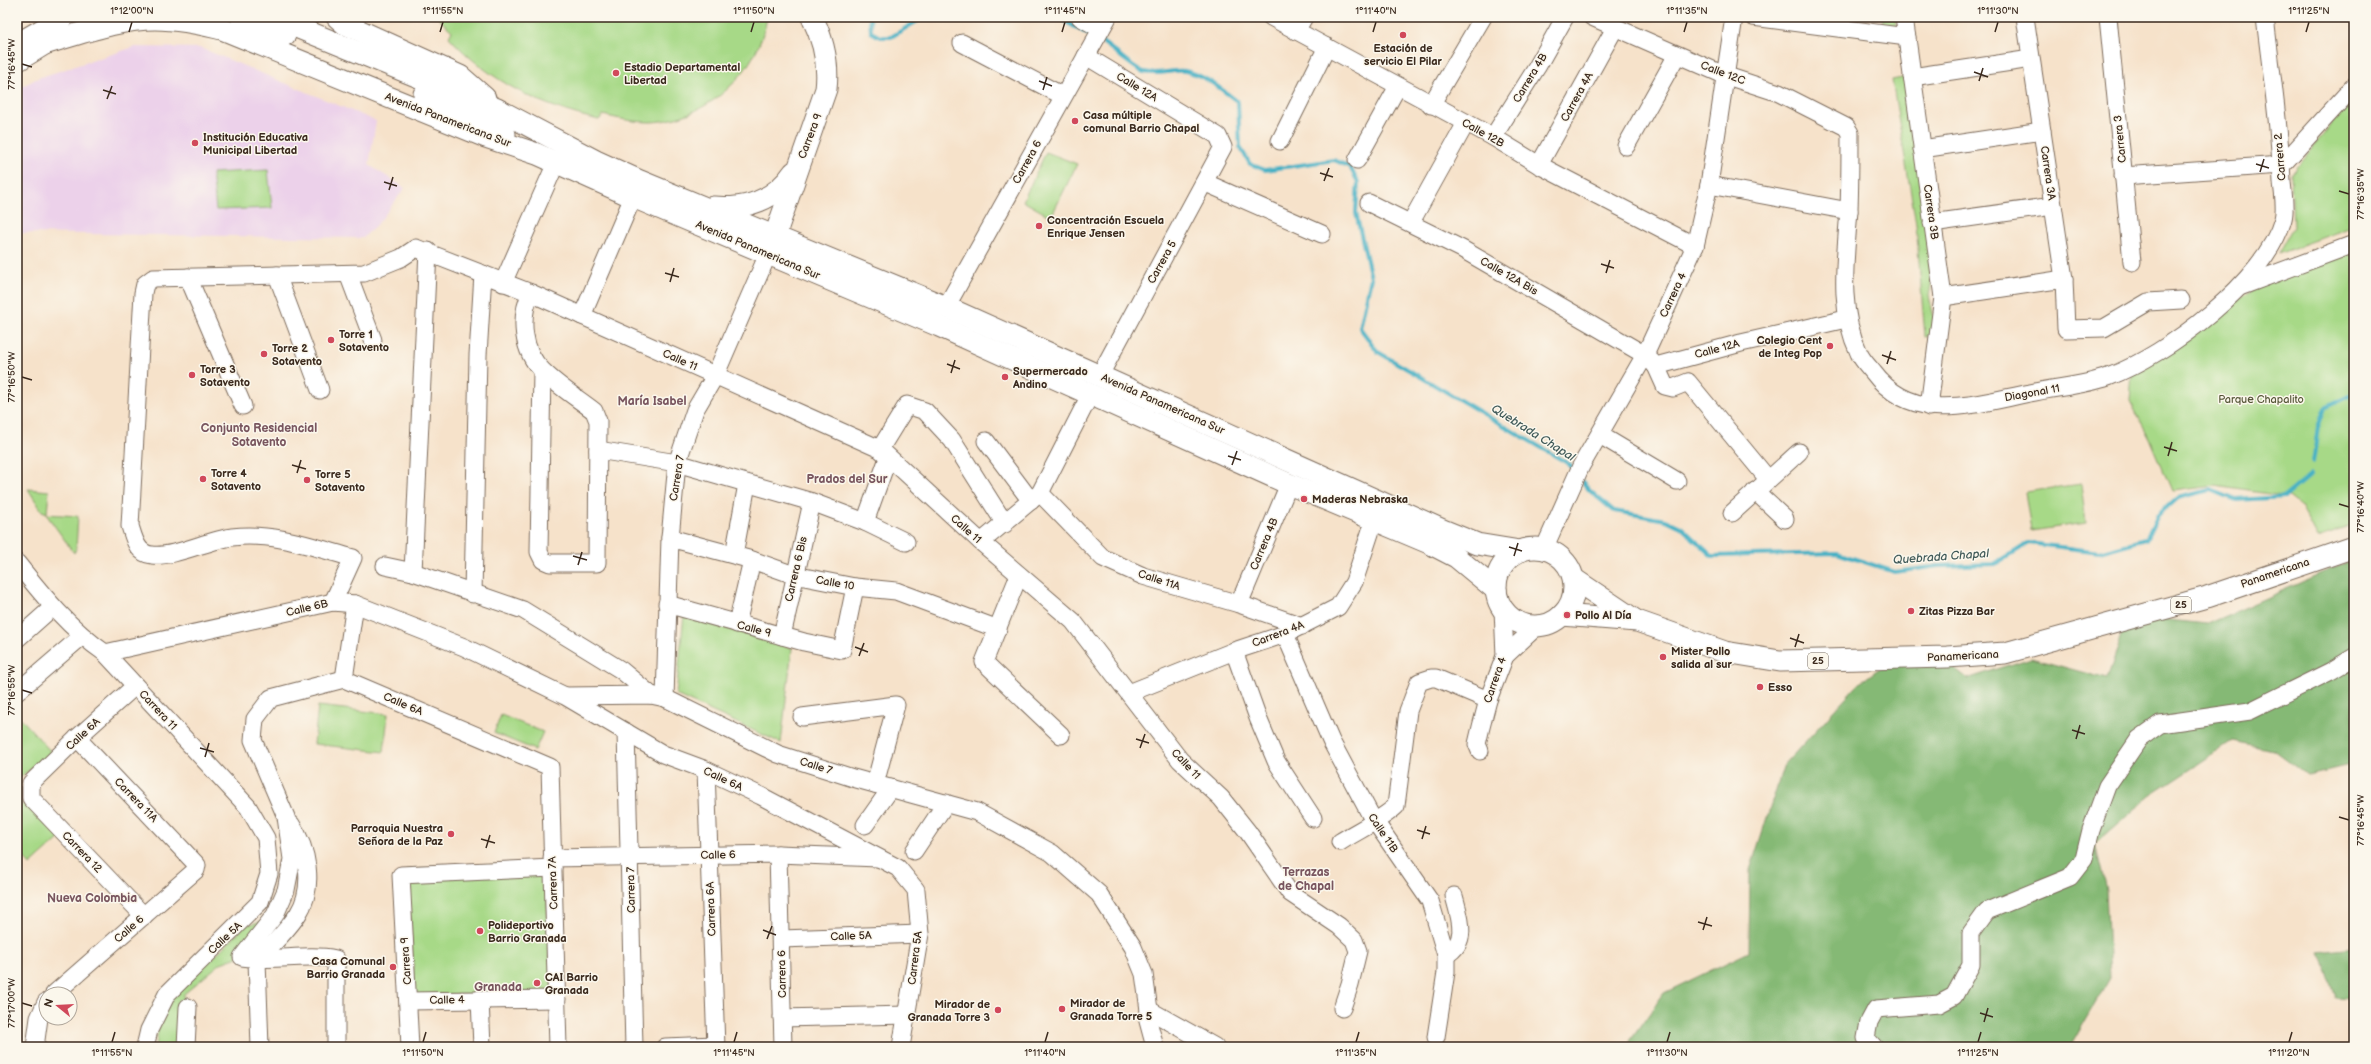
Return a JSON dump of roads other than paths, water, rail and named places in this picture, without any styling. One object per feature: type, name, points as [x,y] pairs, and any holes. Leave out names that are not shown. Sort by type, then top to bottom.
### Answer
[{"type":"main road","points":[[17,44],[64,17]]},
{"type":"main road","points":[[17,61],[77,25],[100,17]]},
{"type":"main road","points":[[241,17],[478,117],[537,154]]},
{"type":"main road","points":[[272,17],[497,109]]},
{"type":"main road","points":[[337,17],[345,24],[460,76],[497,109]]},
{"type":"main road","name":"Carrera 9","points":[[772,245],[799,165],[821,107],[828,70],[818,30],[812,17]]},
{"type":"main road","name":"Avenida Panamericana Sur","points":[[44,44],[111,25],[154,19],[184,21],[222,28],[486,137],[537,154],[633,197],[946,307],[1477,544],[1520,551]]},
{"type":"main road","name":"Avenida Panamericana Sur","points":[[497,109],[596,161],[695,203],[772,245],[939,326],[1289,484],[1429,543],[1456,557],[1499,600]]},
{"type":"main road","points":[[695,203],[714,207],[734,208],[754,204],[772,195],[787,182],[799,165]]},
{"type":"main road","name":"Panamericana","points":[[1562,615],[1637,622],[1725,652],[1780,661],[1947,657],[2005,653],[2207,597],[2354,547]]},
{"type":"main road","points":[[1574,579],[1573,599],[1562,615],[1554,621],[1536,627],[1517,622],[1499,600],[1497,580],[1505,563],[1520,551],[1530,548],[1544,549],[1558,555],[1565,562],[1574,579],[1637,622]]},
{"type":"street","name":"Calle 12A","points":[[1080,17],[1097,37],[1218,136],[1223,147]]},
{"type":"street","name":"Calle 12B","points":[[1271,17],[1300,24],[1327,47],[1431,105],[1493,137],[1539,165],[1695,246]]},
{"type":"street","points":[[1431,105],[1484,17]]},
{"type":"street","name":"Carrera 4B","points":[[1493,137],[1537,67],[1565,17]]},
{"type":"street","name":"Calle 12C","points":[[1592,17],[1724,75],[1779,93],[1846,127],[1850,133],[1848,211]]},
{"type":"street","name":"Carrera 4","points":[[1544,549],[1581,466],[1600,435],[1651,360],[1695,246],[1709,185],[1724,75],[1734,17]]},
{"type":"street","points":[[1753,17],[1796,20],[1907,37]]},
{"type":"street","name":"Carrera 3B","points":[[1904,17],[1943,297],[1922,405]]},
{"type":"street","name":"Carrera 3A","points":[[2025,17],[2064,279],[2066,329],[2104,328],[2148,302],[2181,300]]},
{"type":"street","name":"Carrera 3","points":[[2108,17],[2132,262]]},
{"type":"street","name":"Carrera 2","points":[[2242,286],[2275,242],[2284,216],[2282,165],[2265,17]]},
{"type":"street","name":"Carrera 4A","points":[[1539,165],[1615,28]]},
{"type":"street","name":"Carrera 6","points":[[946,307],[1097,37]]},
{"type":"street","points":[[962,43],[1063,96]]},
{"type":"street","points":[[1280,141],[1327,47]]},
{"type":"street","points":[[1626,146],[1677,55]]},
{"type":"street","points":[[1912,77],[2031,59]]},
{"type":"street","points":[[1358,160],[1398,86]]},
{"type":"street","points":[[2123,176],[2282,165],[2354,86]]},
{"type":"street","points":[[1411,222],[1466,123]]},
{"type":"street","points":[[1922,149],[2042,131]]},
{"type":"street","name":"Carrera 5","points":[[1100,375],[1206,183],[1223,147]]},
{"type":"street","points":[[503,282],[556,163]]},
{"type":"street","points":[[1206,183],[1322,234]]},
{"type":"street","points":[[1709,185],[1848,211],[1844,258],[1846,319],[1860,355],[1880,383],[1895,394],[1922,405]]},
{"type":"street","points":[[582,316],[633,197]]},
{"type":"street","name":"Calle 12A Bis","points":[[1370,203],[1411,222],[1651,360]]},
{"type":"street","points":[[1932,223],[2053,206]]},
{"type":"street","points":[[2242,286],[2354,244]]},
{"type":"street","name":"Carrera 7","points":[[658,696],[668,604],[670,538],[677,463],[695,410],[716,376],[772,245]]},
{"type":"street","name":"Calle 11","points":[[348,274],[364,273],[401,258],[416,248],[428,252],[531,293],[716,376],[884,454],[1019,576],[1073,621],[1180,760],[1221,798],[1248,832],[1290,893],[1339,926],[1354,940],[1358,951],[1342,1008]]},
{"type":"street","points":[[413,572],[428,252]]},
{"type":"street","points":[[333,602],[353,558],[285,539],[258,535],[231,537],[165,555],[143,553],[135,543],[130,526],[145,284],[153,278],[348,274],[373,340]]},
{"type":"street","points":[[473,594],[478,355],[483,274]]},
{"type":"street","points":[[277,275],[320,390]]},
{"type":"street","points":[[188,277],[242,406]]},
{"type":"street","points":[[1943,297],[2064,279]]},
{"type":"street","name":"Diagonal 11","points":[[1922,405],[1950,408],[2032,392],[2083,385],[2132,367],[2189,329],[2242,286]]},
{"type":"street","points":[[531,293],[523,321],[525,335],[532,356],[542,370],[594,411],[598,421],[597,564],[550,563],[543,560],[539,552],[542,370]]},
{"type":"street","name":"Calle 12A","points":[[1651,360],[1741,343],[1846,319]]},
{"type":"street","points":[[1651,360],[1665,386],[1673,388],[1688,382],[1768,479]]},
{"type":"street","points":[[981,542],[1035,497],[1090,395]]},
{"type":"street","points":[[865,522],[884,454],[907,404],[925,411],[952,440],[1004,524]]},
{"type":"street","points":[[1600,435],[1677,481]]},
{"type":"street","name":"Calle 11A","points":[[986,441],[1035,497],[1102,558],[1143,576],[1239,604],[1302,626]]},
{"type":"street","points":[[598,450],[677,463],[812,502],[865,522],[906,542]]},
{"type":"street","points":[[1732,513],[1799,452]]},
{"type":"street","points":[[734,555],[747,484]]},
{"type":"street","name":"Carrera 4B","points":[[1239,604],[1289,484]]},
{"type":"street","points":[[1755,491],[1785,519]]},
{"type":"street","name":"Carrera 6 Bis","points":[[782,636],[794,575],[812,502]]},
{"type":"street","name":"Carrera 4A","points":[[1129,693],[1234,651],[1285,634],[1338,607],[1354,582],[1374,521]]},
{"type":"street","name":"Calle 10","points":[[670,538],[752,560],[794,575],[855,587],[896,591],[998,629]]},
{"type":"street","points":[[737,624],[752,560]]},
{"type":"street","name":"Carrera 11","points":[[17,563],[53,607],[81,637],[105,653],[248,807],[266,838],[269,874]]},
{"type":"street","points":[[385,566],[413,572],[473,594],[523,610],[621,670],[658,696]]},
{"type":"street","points":[[1019,576],[984,662],[1061,735]]},
{"type":"street","name":"Calle 9","points":[[668,604],[782,636],[842,650],[855,587]]},
{"type":"street","name":"Carrera 4","points":[[1480,751],[1477,744],[1488,700],[1505,656],[1499,600]]},
{"type":"street","name":"Calle 6B","points":[[105,653],[333,602],[354,604],[464,647],[566,696]]},
{"type":"street","points":[[260,1047],[257,960],[282,934],[299,913],[308,885],[306,855],[300,838],[286,817],[253,740],[255,719],[270,698],[344,680],[354,604]]},
{"type":"street","points":[[17,639],[53,607]]},
{"type":"street","points":[[1505,656],[1536,627]]},
{"type":"street","name":"Calle 11B","points":[[1285,634],[1331,742],[1374,820],[1430,901],[1446,955],[1446,972],[1436,1037]]},
{"type":"street","points":[[17,692],[81,637]]},
{"type":"street","points":[[1234,651],[1258,718],[1276,761],[1313,818]]},
{"type":"street","points":[[1874,1047],[1866,1038],[1868,1022],[1876,1009],[1939,1004],[1954,996],[1970,965],[1971,933],[1987,911],[2070,877],[2084,859],[2091,830],[2107,786],[2139,739],[2150,730],[2160,724],[2250,711],[2331,671],[2354,657]]},
{"type":"street","points":[[1340,842],[1374,820],[1387,815],[1396,806],[1408,711],[1419,682],[1436,678],[1488,700]]},
{"type":"street","name":"Calle 6A","points":[[344,680],[550,767]]},
{"type":"street","name":"Calle 6A","points":[[31,783],[77,738],[135,686]]},
{"type":"street","points":[[566,696],[658,696]]},
{"type":"street","name":"Calle 6A","points":[[566,696],[663,754],[706,770],[883,858]]},
{"type":"street","name":"Calle 7","points":[[658,696],[778,754],[883,786],[977,812],[1052,853],[1100,894],[1133,947],[1144,974],[1149,1010],[1148,1021],[1155,1047]]},
{"type":"street","points":[[802,717],[896,705],[883,786],[865,825]]},
{"type":"street","name":"Carrera 7","points":[[626,732],[634,1047]]},
{"type":"street","name":"Carrera 11A","points":[[77,738],[195,861]]},
{"type":"street","name":"Carrera 7A","points":[[550,767],[558,1047]]},
{"type":"street","name":"Carrera 6A","points":[[706,770],[716,1046]]},
{"type":"street","name":"Carrera 12","points":[[31,783],[31,798],[144,916]]},
{"type":"street","points":[[914,852],[946,803]]},
{"type":"street","points":[[286,817],[292,859],[286,890],[275,915],[242,957],[257,960],[321,956],[336,959],[336,1047]]},
{"type":"street","name":"Carrera 6","points":[[778,854],[782,938],[783,1047]]},
{"type":"street","name":"Calle 6","points":[[401,875],[630,855],[709,856],[778,854],[883,858]]},
{"type":"street","name":"Carrera 5A","points":[[883,858],[898,868],[916,890],[920,934],[901,1047]]},
{"type":"street","name":"Calle 6","points":[[63,986],[196,870],[197,865],[195,861]]},
{"type":"street","name":"Calle 5A","points":[[145,1047],[149,1030],[167,994],[243,921],[260,902],[269,874]]},
{"type":"street","name":"Carrera 9","points":[[401,875],[409,1001],[410,1047]]},
{"type":"street","points":[[1446,955],[1455,950],[1462,935],[1461,922],[1454,896]]},
{"type":"street","points":[[243,921],[275,915]]},
{"type":"street","name":"Calle 5A","points":[[782,938],[920,934]]},
{"type":"street","points":[[480,999],[482,1047]]},
{"type":"street","name":"Calle 4","points":[[409,1001],[556,999]]},
{"type":"street","points":[[186,1047],[188,1007]]},
{"type":"street","points":[[1149,1010],[1215,1047]]},
{"type":"street","points":[[782,1018],[907,1015]]},
{"type":"street","points":[[35,1047],[39,1026]]},
{"type":"street","points":[[665,1047],[716,1046]]},
{"type":"waterway","name":"Quebrada Chapal","points":[[870,17],[871,32],[880,37],[891,37],[924,17]]},
{"type":"waterway","name":"Quebrada Chapal","points":[[1057,17],[1093,37]]},
{"type":"waterway","name":"Quebrada Chapal","points":[[1099,40],[1129,63],[1144,72],[1160,73],[1185,71],[1192,73],[1213,84],[1238,102],[1240,147],[1250,164],[1265,170],[1334,160],[1350,167],[1358,182],[1356,213],[1371,278],[1360,328],[1378,352],[1569,464],[1574,471]]},
{"type":"waterway","points":[[2313,462],[2318,427],[2325,408],[2354,394]]},
{"type":"waterway","name":"Quebrada Chapal","points":[[1581,480],[1590,491],[1614,511],[1666,520],[1681,527],[1712,556],[1837,553],[1895,572],[1938,566],[1995,564],[2029,543],[2099,552],[2146,539],[2157,516],[2177,498],[2211,490],[2236,500],[2285,497],[2311,475]]},
{"type":"place","name":"Estación de servicio El Pilar","points":[[1403,35]]},
{"type":"place","name":"Estadio Departamental Libertad","points":[[616,73]]},
{"type":"place","name":"Casa múltiple comunal Barrio Chapal","points":[[1075,121]]},
{"type":"place","name":"Institución Educativa Municipal Libertad","points":[[195,143]]},
{"type":"place","name":"Concentración Escuela Enrique Jensen","points":[[1039,226]]},
{"type":"place","name":"Torre 1 Sotavento","points":[[331,340]]},
{"type":"place","name":"Colegio Cent de Integ Pop","points":[[1830,346]]},
{"type":"place","name":"Torre 2 Sotavento","points":[[264,354]]},
{"type":"place","name":"Torre 3 Sotavento","points":[[192,375]]},
{"type":"place","name":"Supermercado Andino","points":[[1005,377]]},
{"type":"place","name":"Torre 4 Sotavento","points":[[203,479]]},
{"type":"place","name":"Torre 5 Sotavento","points":[[307,480]]},
{"type":"place","name":"Maderas Nebraska","points":[[1304,499]]},
{"type":"place","name":"Zitas Pizza Bar","points":[[1911,611]]},
{"type":"place","name":"Pollo Al Día","points":[[1567,615]]},
{"type":"place","name":"Mister Pollo salida al sur","points":[[1663,657]]},
{"type":"place","name":"Esso","points":[[1760,687]]},
{"type":"place","name":"Parroquia Nuestra Señora de la Paz","points":[[451,834]]},
{"type":"place","name":"Polideportivo Barrio Granada","points":[[480,931]]},
{"type":"place","name":"Casa Comunal Barrio Granada","points":[[393,967]]},
{"type":"place","name":"CAI Barrio Granada","points":[[537,983]]},
{"type":"place","name":"Mirador de Granada Torre 5","points":[[1062,1009]]},
{"type":"place","name":"Mirador de Granada Torre 3","points":[[998,1010]]},
{"type":"district","name":"María Isabel","points":[[652,401]]},
{"type":"district","name":"Conjunto Residencial Sotavento","points":[[259,435]]},
{"type":"district","name":"Prados del Sur","points":[[847,479]]},
{"type":"district","name":"Terrazas de Chapal","points":[[1306,879]]},
{"type":"district","name":"Nueva Colombia","points":[[92,898]]},
{"type":"district","name":"Granada","points":[[498,987]]},
{"type":"park label","name":"Parque Chapalito","points":[[2261,399]]}]
